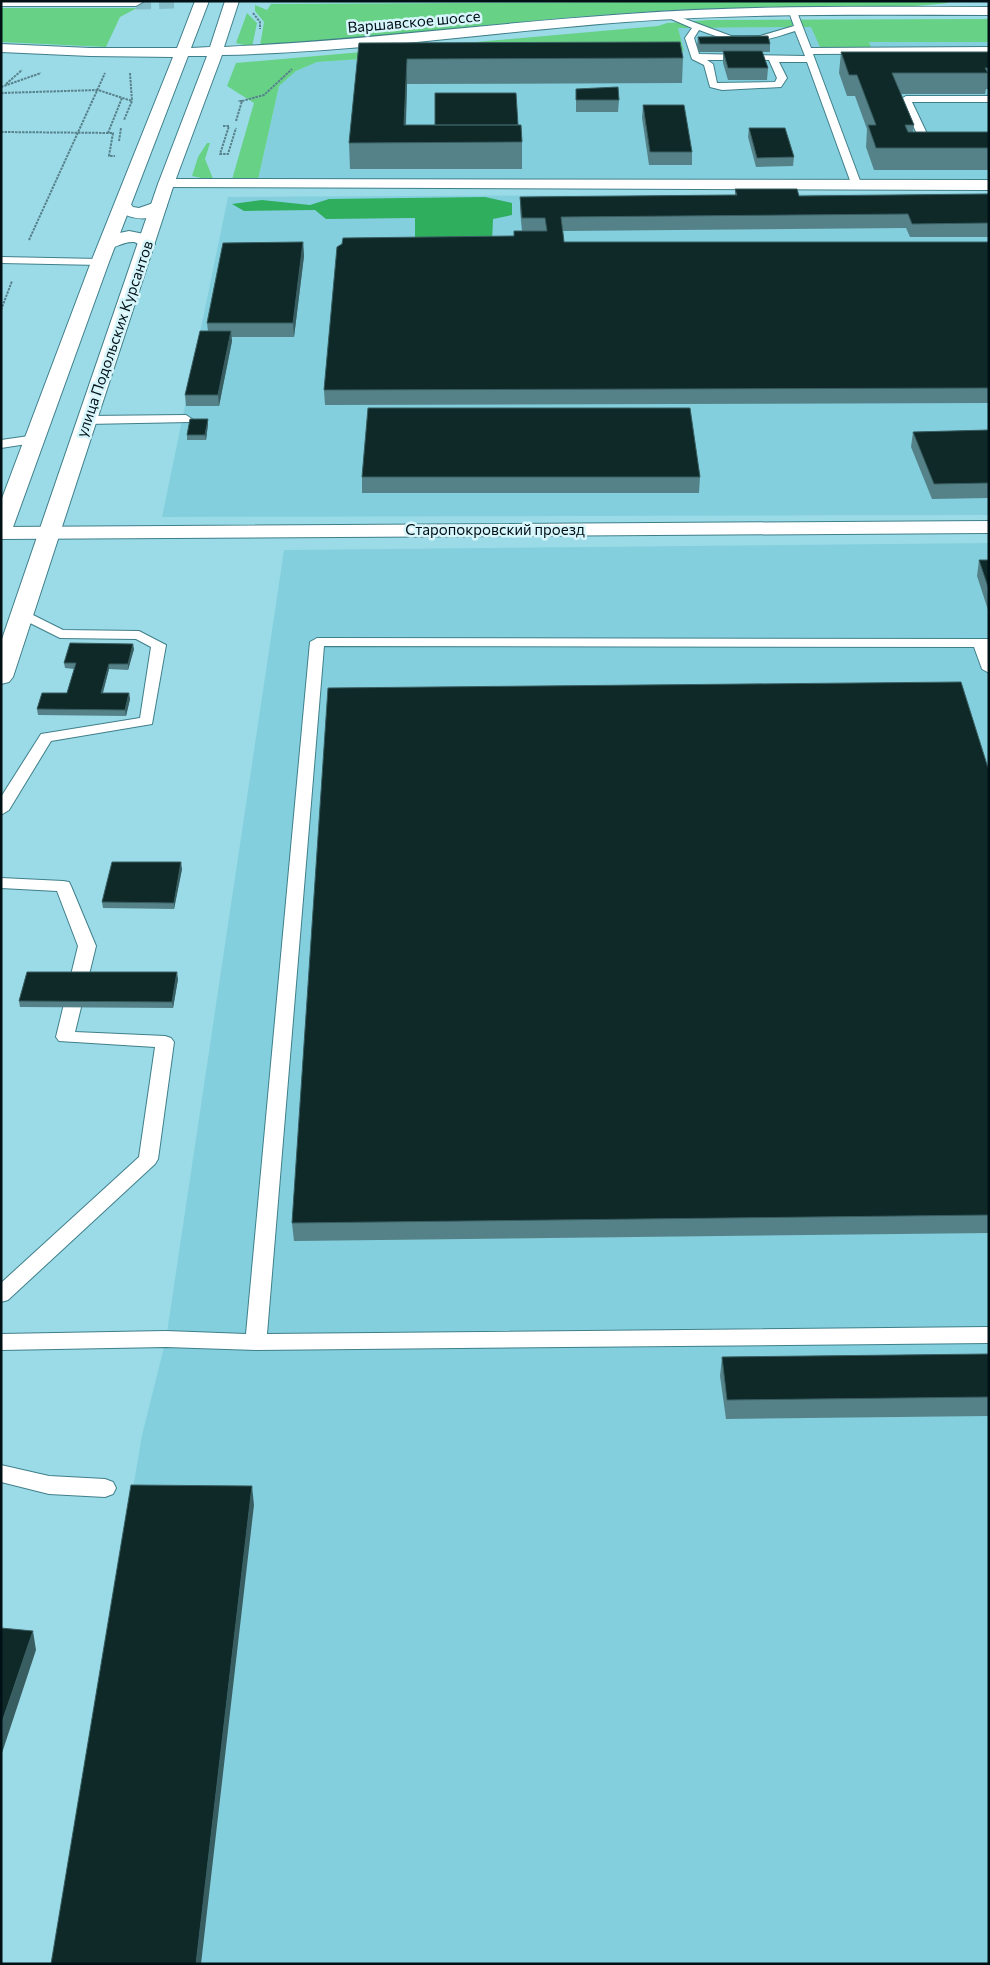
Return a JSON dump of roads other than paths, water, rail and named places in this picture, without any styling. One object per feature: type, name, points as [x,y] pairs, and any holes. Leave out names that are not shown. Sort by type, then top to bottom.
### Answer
[{"type":"main road","points":[[1,532],[100,262],[202,1]]},
{"type":"main road","name":"улица Подольских Курсантов","points":[[1,677],[166,184],[216,52],[232,1]]},
{"type":"main road","points":[[1,2],[136,2]]},
{"type":"main road","points":[[884,11],[989,4]]},
{"type":"main road","points":[[884,11],[989,11]]},
{"type":"main road","name":"Варшавское шоссе","points":[[1,48],[90,52],[216,52],[357,43],[666,16],[884,11]]},
{"type":"main road","points":[[166,184],[989,185]]},
{"type":"main road","points":[[123,206],[127,211],[139,213],[152,211],[159,206]]},
{"type":"main road","points":[[108,244],[115,239],[130,236],[142,239],[146,244]]},
{"type":"main road","name":"Старопокровский проезд","points":[[1,532],[989,526]]},
{"type":"lane","points":[[793,12],[857,186]]},
{"type":"lane","points":[[666,16],[730,39],[761,39],[771,42],[775,53],[772,58]]},
{"type":"lane","points":[[761,39],[798,27]]},
{"type":"lane","points":[[696,28],[689,38],[695,57],[708,64],[713,85],[722,87],[778,85],[782,78],[772,58]]},
{"type":"lane","points":[[695,57],[772,58],[808,55],[989,50]]},
{"type":"lane","points":[[944,143],[926,143],[906,99],[989,99]]},
{"type":"lane","points":[[1,260],[100,262]]},
{"type":"lane","points":[[88,420],[186,419]]},
{"type":"lane","points":[[1,444],[36,438]]},
{"type":"lane","points":[[1,810],[46,737],[147,721],[159,645],[139,635],[60,634],[23,614]]},
{"type":"lane","points":[[256,1342],[316,642],[984,643],[989,669]]},
{"type":"lane","points":[[1,883],[63,886],[87,946],[65,1037],[165,1042],[148,1159],[5,1294],[1,1295]]},
{"type":"lane","points":[[1,1342],[166,1339],[256,1342],[989,1335]]},
{"type":"lane","points":[[1,1473],[49,1484],[105,1488]]},
{"type":"tunnel","points":[[136,2],[178,1]]}]
